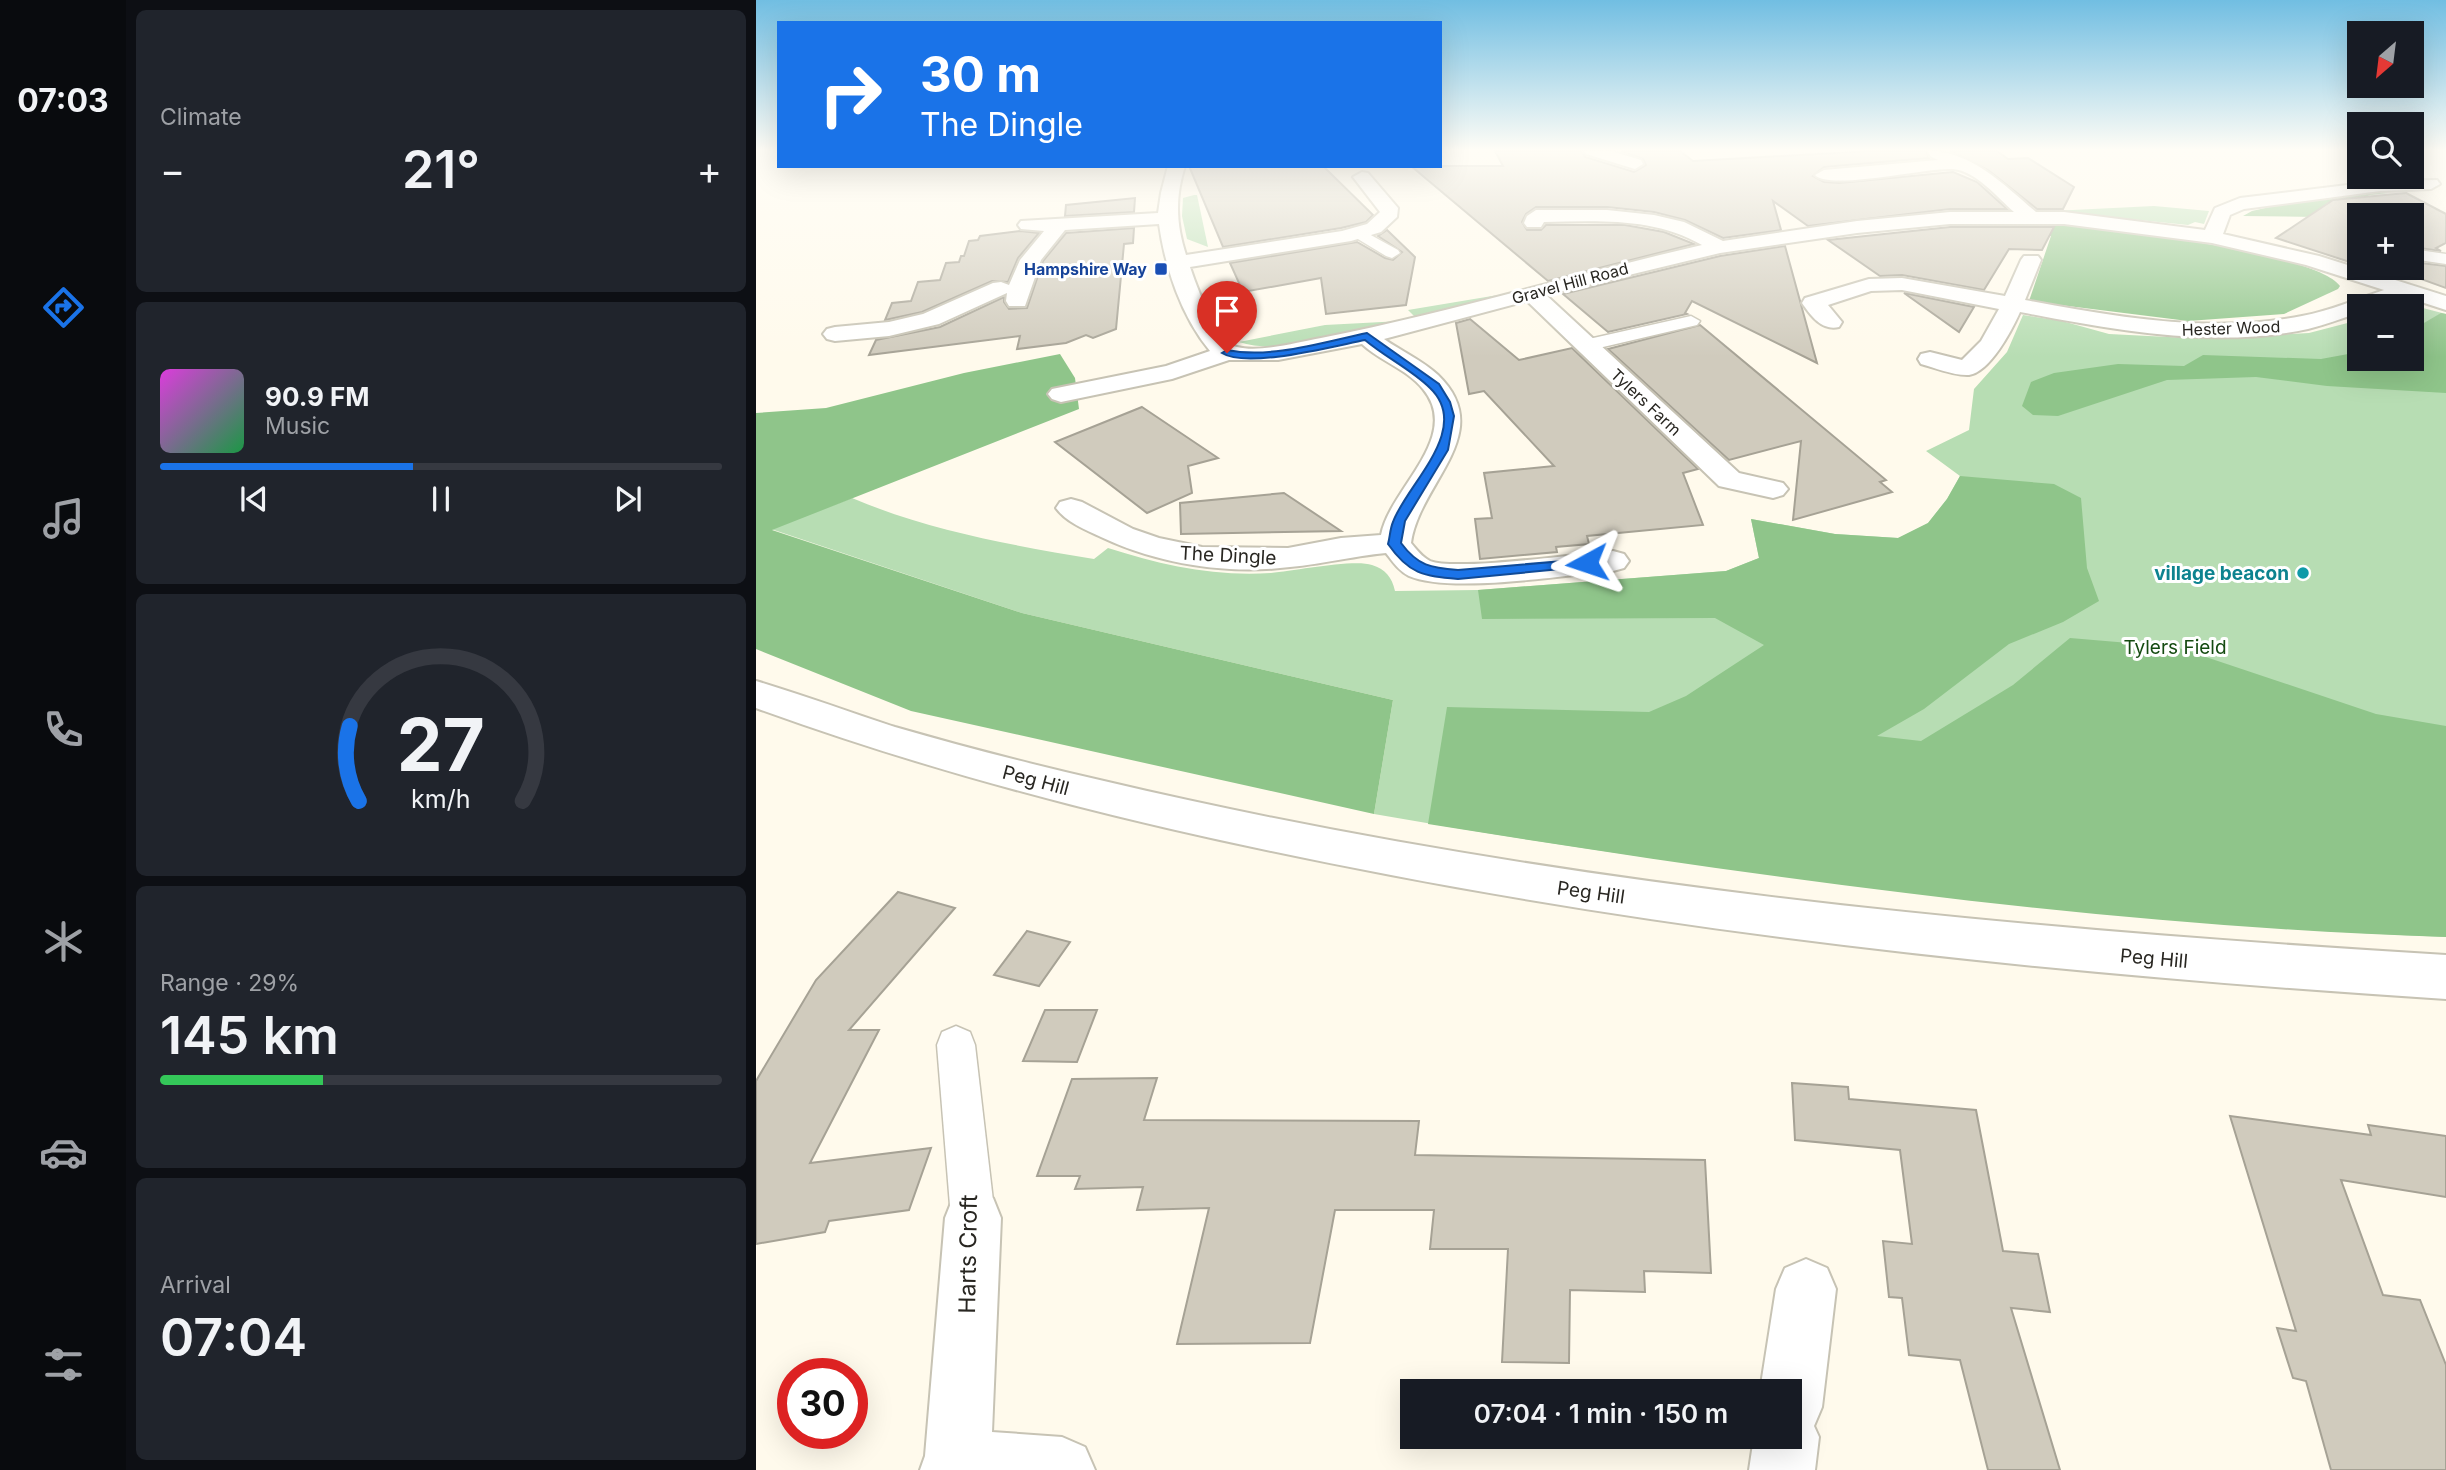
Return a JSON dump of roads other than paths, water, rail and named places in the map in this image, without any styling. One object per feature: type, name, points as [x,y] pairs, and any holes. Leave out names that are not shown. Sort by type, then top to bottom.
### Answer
[{"type":"street","points":[[1028,225],[1058,226],[1145,220]]},
{"type":"street","points":[[1167,220],[1177,263],[1210,337],[1227,353]]},
{"type":"street","points":[[1177,263],[1358,233],[1385,220]]},
{"type":"street","points":[[1650,220],[1680,227],[1720,247]]},
{"type":"street","name":"Gravel Hill Road","points":[[1061,394],[1172,372],[1227,353],[1279,353],[1367,336],[1720,247],[1936,220]]},
{"type":"street","name":"Gravel Hill Road","points":[[2074,220],[2212,237],[2312,260],[2446,303]]},
{"type":"street","points":[[2212,237],[2219,220]]},
{"type":"street","points":[[835,334],[889,329],[931,319],[1005,291],[1033,252],[1058,226]]},
{"type":"street","points":[[1930,359],[1967,368],[1990,346],[2031,260]]},
{"type":"street","points":[[1849,273],[1869,285]]},
{"type":"street","name":"Hester Wood","points":[[1831,323],[1813,303],[1869,285],[1912,285],[2138,326],[2207,332],[2305,323],[2406,290]]},
{"type":"street","name":"Tylers Farm","points":[[1531,293],[1729,480],[1773,489]]},
{"type":"street","points":[[1367,336],[1435,386],[1445,402],[1449,416],[1442,450],[1399,521],[1395,544],[1409,563],[1436,573],[1458,574],[1613,561]]},
{"type":"street","name":"The Dingle","points":[[1071,508],[1123,538],[1191,555],[1234,559],[1289,558],[1341,548],[1395,544]]},
{"type":"street","name":"Peg Hill","points":[[756,694],[937,754],[1068,789],[1217,824],[1518,881],[1733,912],[2053,950],[2282,968],[2446,977]]},
{"type":"street","name":"Harts Croft","points":[[973,1218],[956,1466],[1062,1470]]},
{"type":"street","points":[[1794,1379],[1806,1289]]},
{"type":"street","points":[[1782,1470],[1785,1449]]},
{"type":"lane","points":[[1358,233],[1392,253]]},
{"type":"lane","points":[[2424,254],[2446,259]]},
{"type":"lane","points":[[1586,345],[1691,321]]},
{"type":"lane","name":"Harts Croft","points":[[956,1045],[973,1218]]},
{"type":"place","name":"Hampshire Way","points":[[1161,269]]},
{"type":"place","name":"village beacon","points":[[2303,573]]},
{"type":"park label","name":"Tylers Field","points":[[2175,647]]}]
